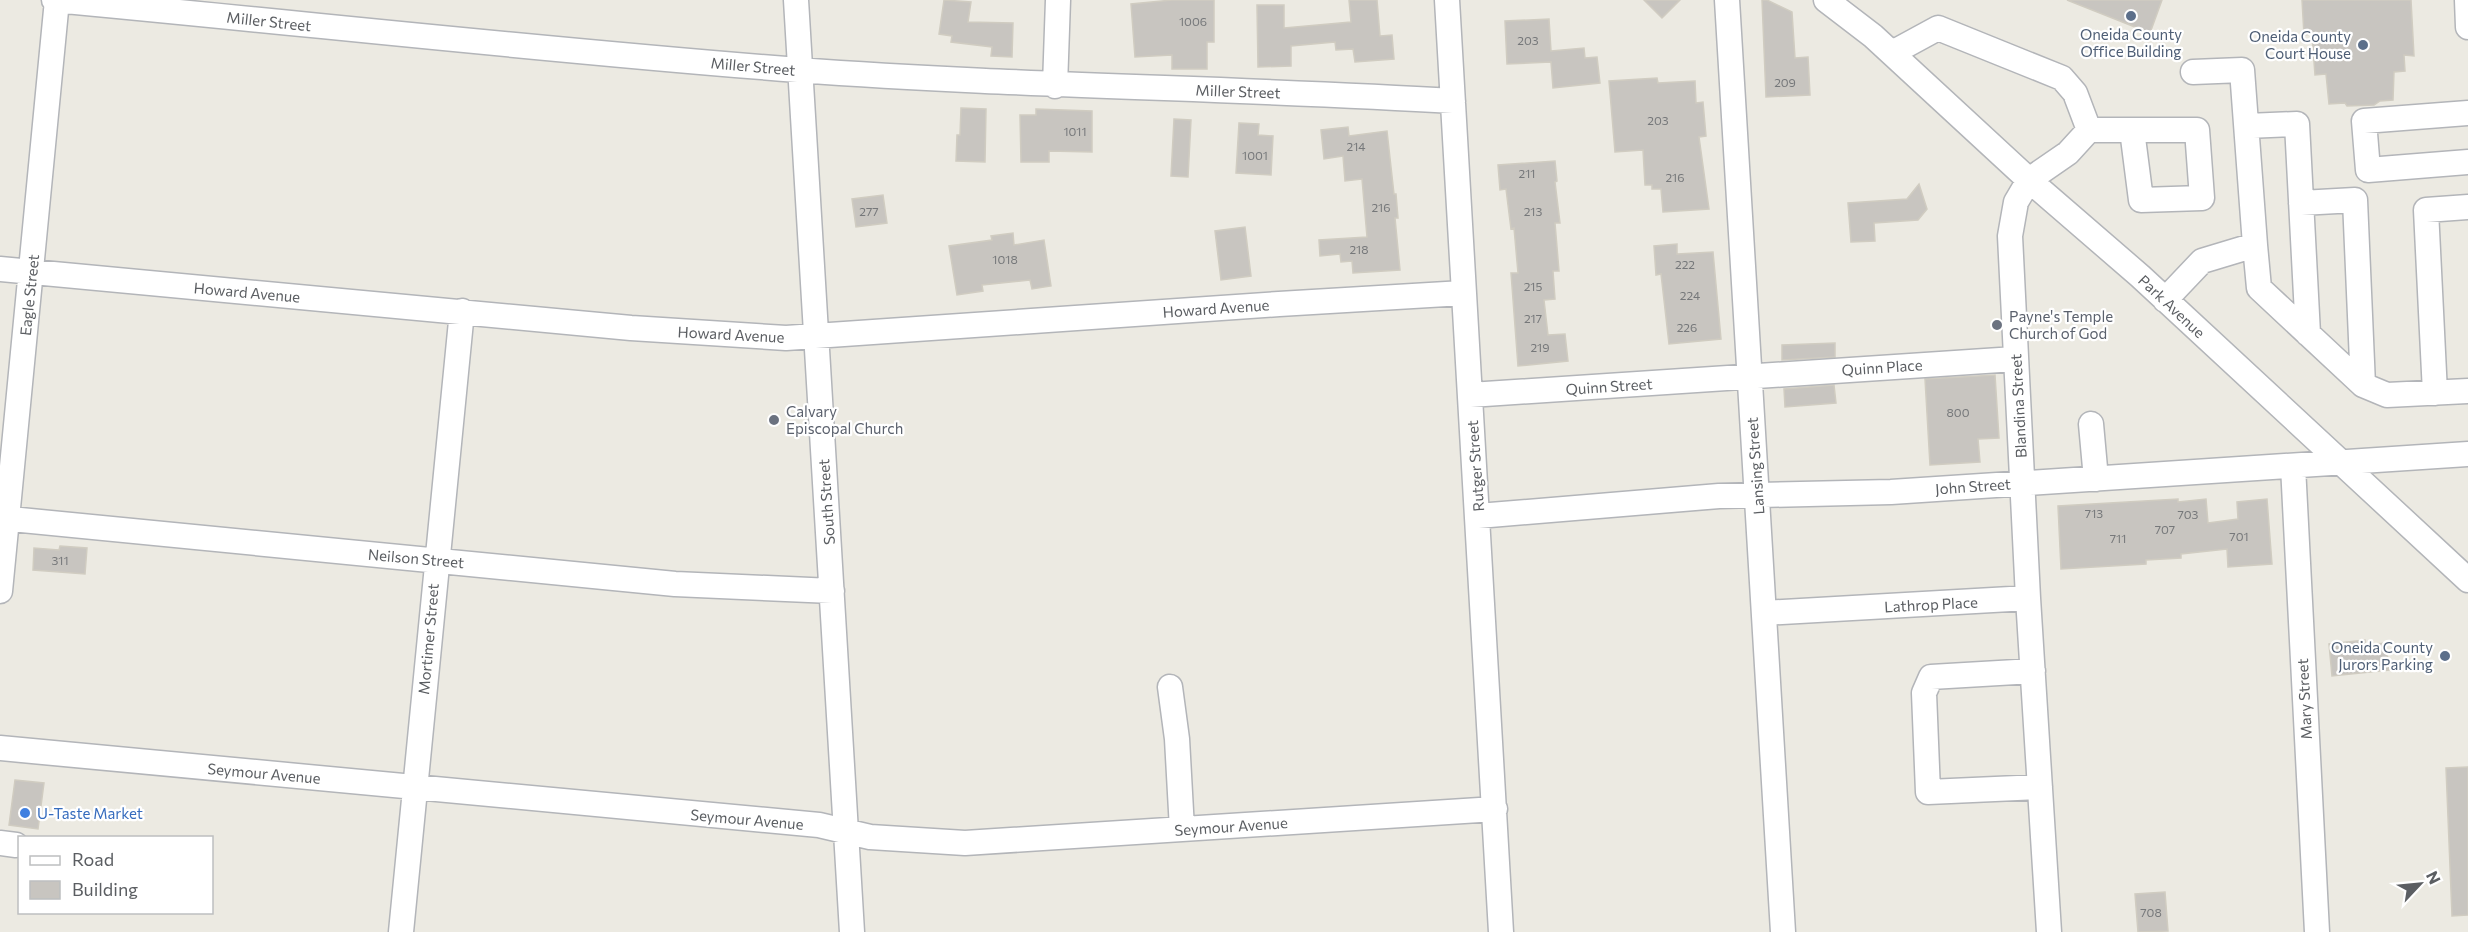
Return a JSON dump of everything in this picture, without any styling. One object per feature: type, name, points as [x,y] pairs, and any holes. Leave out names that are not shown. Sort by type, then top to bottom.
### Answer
[{"type":"street","name":"Miller Street","points":[[56,0],[465,42],[800,70],[1055,86],[1453,101]]},
{"type":"street","name":"Eagle Street","points":[[0,591],[3,519],[31,272],[56,0]]},
{"type":"street","name":"South Street","points":[[796,0],[852,932]]},
{"type":"street","points":[[1055,86],[1058,0]]},
{"type":"street","name":"Rutger Street","points":[[1447,0],[1501,932]]},
{"type":"street","name":"Lansing Street","points":[[1726,0],[1783,932]]},
{"type":"street","name":"Park Avenue","points":[[1826,0],[1892,53],[2029,180],[2165,300],[2468,580]]},
{"type":"street","name":"Park Avenue","points":[[1846,0],[1873,36]]},
{"type":"street","points":[[2466,0],[2468,27]]},
{"type":"street","points":[[1892,53],[1938,28],[1979,44],[2062,78],[2075,93],[2089,130]]},
{"type":"street","points":[[2193,72],[2242,70],[2259,288],[2363,385],[2387,395],[2468,391]]},
{"type":"street","points":[[2468,113],[2364,121],[2368,170],[2468,162]]},
{"type":"street","points":[[2247,126],[2296,124],[2308,334]]},
{"type":"street","points":[[2029,180],[2068,153],[2089,130],[2132,130]]},
{"type":"street","name":"Blandina Street","points":[[2028,598],[2010,236],[2016,202],[2029,180]]},
{"type":"street","points":[[2301,203],[2355,200],[2363,385]]},
{"type":"street","points":[[2435,393],[2426,210],[2468,207]]},
{"type":"street","points":[[2165,300],[2202,261],[2255,245]]},
{"type":"street","name":"Howard Avenue","points":[[0,269],[631,328],[786,339],[1463,293]]},
{"type":"street","name":"Mortimer Street","points":[[401,932],[462,311]]},
{"type":"street","name":"Quinn Place","points":[[1749,376],[2015,359]]},
{"type":"street","name":"Quinn Street","points":[[1470,395],[1749,376]]},
{"type":"street","points":[[2099,424],[2103,478]]},
{"type":"street","name":"John Street","points":[[1478,516],[1719,496],[1891,492],[2468,454]]},
{"type":"street","name":"Mary Street","points":[[2293,466],[2317,932]]},
{"type":"street","name":"Neilson Street","points":[[3,519],[436,559],[675,584],[832,591]]},
{"type":"street","points":[[2028,598],[2049,932]]},
{"type":"street","name":"Lathrop Place","points":[[1764,613],[2028,598]]},
{"type":"street","points":[[2033,671],[1931,677],[1924,693],[1928,792],[2040,787]]},
{"type":"street","points":[[1170,687],[1177,739],[1182,829]]},
{"type":"street","name":"Seymour Avenue","points":[[0,748],[819,825],[870,837],[965,843],[1495,808]]},
{"type":"building","points":[[944,0],[971,2],[968,22],[1013,23],[1012,57],[991,56],[992,47],[951,42],[952,36],[939,34]]},
{"type":"building","points":[[1172,0],[1214,0],[1214,42],[1207,42],[1207,69],[1172,69],[1172,55],[1135,57],[1131,4]]},
{"type":"building","points":[[1349,0],[1377,0],[1380,36],[1392,35],[1394,59],[1355,62],[1353,49],[1336,50],[1335,42],[1291,46],[1291,66],[1258,67],[1257,5],[1284,5],[1284,28],[1351,22]]},
{"type":"building","points":[[1644,0],[1680,0],[1662,18]]},
{"type":"building","points":[[1762,0],[1767,0],[1792,12],[1795,58],[1808,57],[1810,95],[1766,97]]},
{"type":"building","name":"Oneida County Office Building","points":[[2067,0],[2162,0],[2150,33]]},
{"type":"building","name":"Oneida County Court House","points":[[2302,0],[2411,0],[2414,56],[2404,55],[2405,71],[2394,72],[2393,100],[2380,101],[2374,105],[2329,104],[2326,74],[2315,75],[2312,34],[2304,35]]},
{"type":"building","points":[[1549,19],[1551,51],[1584,48],[1585,58],[1597,57],[1600,83],[1553,88],[1551,62],[1507,64],[1505,21]]},
{"type":"building","points":[[1657,78],[1658,83],[1695,81],[1696,103],[1703,102],[1706,136],[1699,137],[1709,209],[1663,212],[1661,189],[1652,189],[1652,185],[1645,185],[1643,150],[1615,152],[1609,81]]},
{"type":"building","points":[[961,108],[986,109],[985,162],[956,161]]},
{"type":"building","points":[[1036,109],[1092,111],[1092,152],[1049,151],[1049,162],[1021,162],[1020,115],[1036,115]]},
{"type":"building","points":[[1174,119],[1191,120],[1188,177],[1171,176]]},
{"type":"building","points":[[1239,123],[1259,124],[1258,135],[1273,136],[1271,175],[1236,173]]},
{"type":"building","points":[[1348,127],[1349,136],[1387,131],[1394,194],[1396,194],[1398,218],[1395,218],[1400,270],[1353,273],[1352,261],[1341,262],[1340,254],[1320,256],[1319,240],[1367,237],[1362,179],[1345,181],[1343,156],[1324,159],[1321,130]]},
{"type":"building","points":[[1555,161],[1560,223],[1555,223],[1559,271],[1553,271],[1555,299],[1544,300],[1548,335],[1565,334],[1568,361],[1518,366],[1511,273],[1518,273],[1514,228],[1511,229],[1506,189],[1500,190],[1498,165]]},
{"type":"building","points":[[1919,184],[1927,209],[1918,220],[1874,223],[1875,241],[1851,242],[1848,203],[1907,199]]},
{"type":"building","points":[[883,195],[887,223],[856,227],[852,199]]},
{"type":"building","points":[[1245,227],[1251,276],[1221,280],[1215,231]]},
{"type":"building","points":[[1013,233],[1014,245],[1044,240],[1051,286],[1032,289],[1030,280],[982,285],[983,291],[957,295],[949,246],[992,240],[991,236]]},
{"type":"building","points":[[1677,244],[1677,254],[1713,252],[1721,339],[1669,344],[1661,274],[1656,275],[1654,246]]},
{"type":"building","points":[[1835,343],[1835,357],[1782,360],[1782,345]]},
{"type":"building","points":[[1995,375],[1999,438],[1978,439],[1980,462],[1930,465],[1925,379]]},
{"type":"building","points":[[1834,385],[1836,403],[1785,407],[1784,389]]},
{"type":"building","points":[[2178,499],[2178,502],[2206,499],[2208,523],[2238,519],[2237,502],[2267,499],[2272,564],[2228,567],[2227,549],[2181,554],[2181,558],[2146,560],[2146,564],[2061,569],[2058,506]]},
{"type":"building","points":[[60,546],[87,548],[85,574],[33,570],[34,548],[59,550]]},
{"type":"building","points":[[2365,640],[2365,645],[2386,643],[2389,670],[2332,676],[2329,644]]},
{"type":"building","points":[[2468,767],[2468,915],[2452,916],[2446,768]]},
{"type":"building","name":"U-Taste Market","points":[[15,780],[44,783],[38,829],[9,825]]},
{"type":"building","points":[[2165,892],[2168,931],[2138,932],[2135,894]]},
{"type":"place","name":"Oneida County Office Building","points":[[2131,16]]},
{"type":"place","name":"Oneida County Court House","points":[[2363,45]]},
{"type":"place","name":"Payne's Temple Church of God","points":[[1997,325]]},
{"type":"place","name":"Calvary Episcopal Church","points":[[774,420]]},
{"type":"place","name":"Oneida County Jurors Parking","points":[[2445,656]]},
{"type":"place","name":"U-Taste Market","points":[[25,813]]}]
